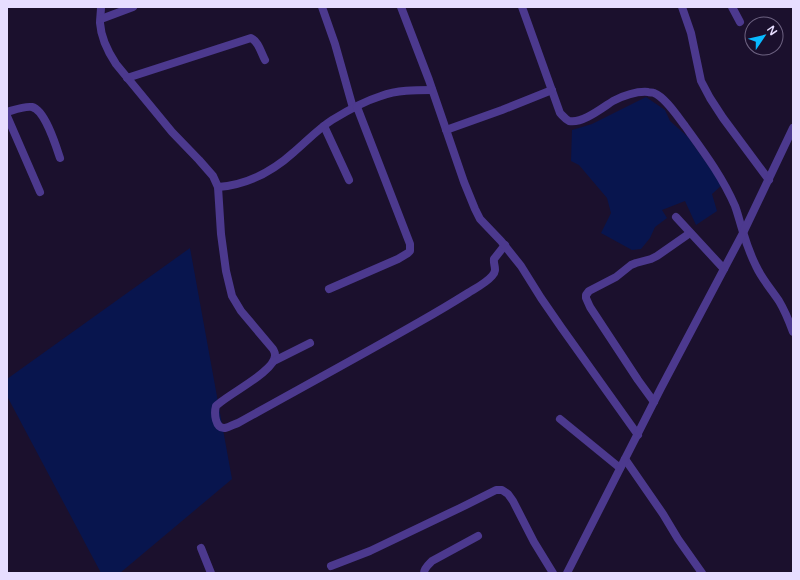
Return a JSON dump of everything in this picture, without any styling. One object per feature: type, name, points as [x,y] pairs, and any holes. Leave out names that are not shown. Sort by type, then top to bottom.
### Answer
[{"type":"street","points":[[101,7],[100,24],[105,45],[110,55],[172,132],[213,176],[218,189],[219,215],[226,271],[232,296],[244,315],[273,348],[275,355],[274,361],[269,368],[216,406],[214,415],[218,425],[222,428],[238,423],[443,309],[487,281],[495,271],[493,261],[505,245]]},
{"type":"street","points":[[101,19],[133,7]]},
{"type":"street","points":[[322,7],[355,108],[410,244],[410,251],[398,259],[329,289]]},
{"type":"street","points":[[401,7],[464,182],[480,219],[505,245],[521,266],[561,327],[638,434]]},
{"type":"street","points":[[522,7],[560,113],[564,118],[569,121],[574,121],[586,117],[620,98],[642,92],[654,93],[664,100],[703,150],[718,173],[736,207],[743,233],[755,265],[786,313],[793,332]]},
{"type":"street","points":[[682,7],[692,33],[701,81],[723,118],[768,180]]},
{"type":"street","points":[[732,7],[740,22]]},
{"type":"street","points":[[127,78],[251,38],[257,43],[265,60]]},
{"type":"street","points":[[218,189],[262,175],[295,152],[332,120],[355,108],[381,96],[412,90],[432,90]]},
{"type":"street","points":[[446,130],[552,90]]},
{"type":"street","points":[[7,112],[27,107],[33,107],[38,110],[50,132],[60,158]]},
{"type":"street","points":[[7,116],[40,192]]},
{"type":"street","points":[[324,126],[349,180]]},
{"type":"street","points":[[567,573],[654,402],[743,233],[793,128]]},
{"type":"street","points":[[676,217],[724,269]]},
{"type":"street","points":[[654,402],[587,301],[586,295],[589,290],[616,277],[631,265],[657,256],[690,233]]},
{"type":"street","points":[[274,361],[310,343]]},
{"type":"street","points":[[560,419],[620,468]]},
{"type":"street","points":[[625,459],[702,573]]},
{"type":"street","points":[[331,566],[370,551],[496,490],[502,490],[508,494],[513,501],[534,542],[553,573]]},
{"type":"street","points":[[424,573],[432,561],[478,536]]},
{"type":"street","points":[[201,548],[211,573]]},
{"type":"shaded area","points":[[646,97],[665,110],[670,121],[688,137],[722,185],[712,194],[717,211],[696,225],[685,201],[662,210],[667,218],[655,227],[650,238],[641,249],[632,250],[601,233],[611,213],[607,198],[579,165],[571,161],[572,130],[592,124]]},
{"type":"shaded area","points":[[190,248],[232,479],[120,573],[101,573],[7,396],[7,379]]}]
